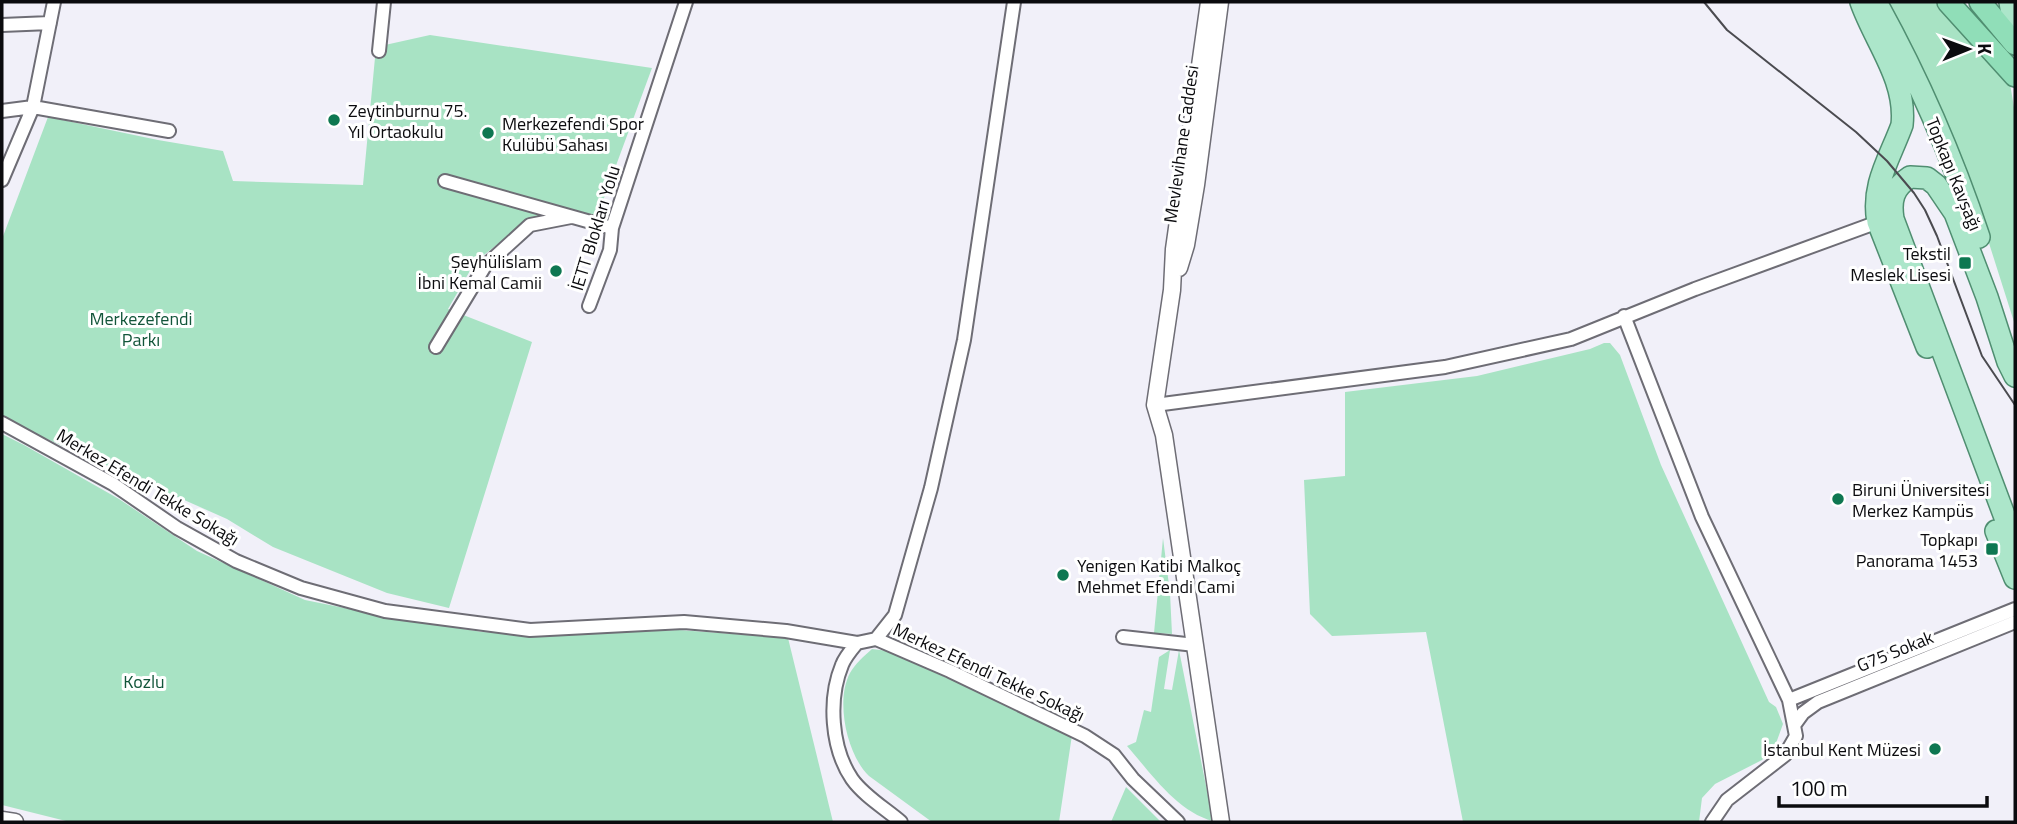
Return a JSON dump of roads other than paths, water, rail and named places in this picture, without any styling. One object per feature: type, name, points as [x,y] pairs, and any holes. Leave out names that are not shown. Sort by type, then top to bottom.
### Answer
[{"type":"highway","points":[[1948,2],[2015,76]]},
{"type":"highway","points":[[1979,2],[2015,44]]},
{"type":"main road","points":[[1861,2],[1894,75],[1903,113],[1902,125],[1877,191],[1875,207],[1878,222],[2015,578]]},
{"type":"main road","name":"Topkapı Kavşağı","points":[[1876,2],[1901,50],[1965,197],[2015,353]]},
{"type":"main road","points":[[2010,2],[2015,33]]},
{"type":"main road","points":[[2015,376],[1955,213],[1936,185],[1927,178],[1910,177],[1899,186],[1890,203],[1893,219],[2015,544]]},
{"type":"street","points":[[2,180],[33,107],[54,2]]},
{"type":"street","points":[[379,51],[384,2]]},
{"type":"street","name":"İETT Blokları Yolu","points":[[589,306],[610,250],[612,228],[686,2]]},
{"type":"street","points":[[876,639],[895,615],[931,488],[964,341],[1014,2]]},
{"type":"street","name":"Mevlevihane Caddesi","points":[[1155,405],[1209,2]]},
{"type":"street","name":"Mevlevihane Caddesi","points":[[1172,290],[1186,246],[1220,2]]},
{"type":"street","points":[[2,25],[50,23]]},
{"type":"street","points":[[2,111],[33,107],[169,131]]},
{"type":"street","points":[[445,181],[612,228]]},
{"type":"street","points":[[436,347],[485,266],[530,225],[571,217]]},
{"type":"street","points":[[1221,822],[1164,435],[1155,405],[1445,367],[1572,339],[1878,222]]},
{"type":"street","points":[[1624,317],[1702,517],[1789,700],[1795,724],[1796,736],[1785,755],[1727,800],[1712,822]]},
{"type":"street","name":"Merkez Efendi Tekke Sokağı","points":[[2,423],[113,484],[177,528],[236,561],[301,589],[385,611],[530,630],[684,622],[786,631],[857,643],[876,639],[950,671],[1096,743],[1114,755],[1133,779],[1178,822]]},
{"type":"street","name":"G75 Sokak","points":[[1789,700],[2015,609]]},
{"type":"street","name":"G75 Sokak","points":[[1795,724],[1803,713],[1818,702],[2015,622]]},
{"type":"street","points":[[1123,637],[1195,645]]},
{"type":"street","points":[[857,643],[842,662],[836,685],[836,738],[842,761],[854,782],[901,822]]},
{"type":"street","points":[[2,820],[15,822]]},
{"type":"tram line","points":[[1704,2],[1727,30],[1856,132],[1887,161],[1914,193],[1937,236],[1982,356],[2015,405]]},
{"type":"place","name":"Zeytinburnu 75. Yıl Ortaokulu","points":[[334,120]]},
{"type":"place","name":"Merkezefendi Spor Kulübü Sahası","points":[[488,133]]},
{"type":"place","name":"Tekstil Meslek Lisesi","points":[[1965,263]]},
{"type":"place","name":"Şeyhülislam İbni Kemal Camii","points":[[556,271]]},
{"type":"place","name":"Biruni Üniversitesi Merkez Kampüs","points":[[1838,499]]},
{"type":"place","name":"Topkapı Panorama 1453","points":[[1992,549]]},
{"type":"place","name":"Yenigen Katibi Malkoç Mehmet Efendi Cami","points":[[1063,575]]},
{"type":"place","name":"İstanbul Kent Müzesi","points":[[1935,749]]},
{"type":"park label","name":"Merkezefendi Parkı","points":[[141,328]]},
{"type":"park label","name":"Kozlu","points":[[144,681]]}]
